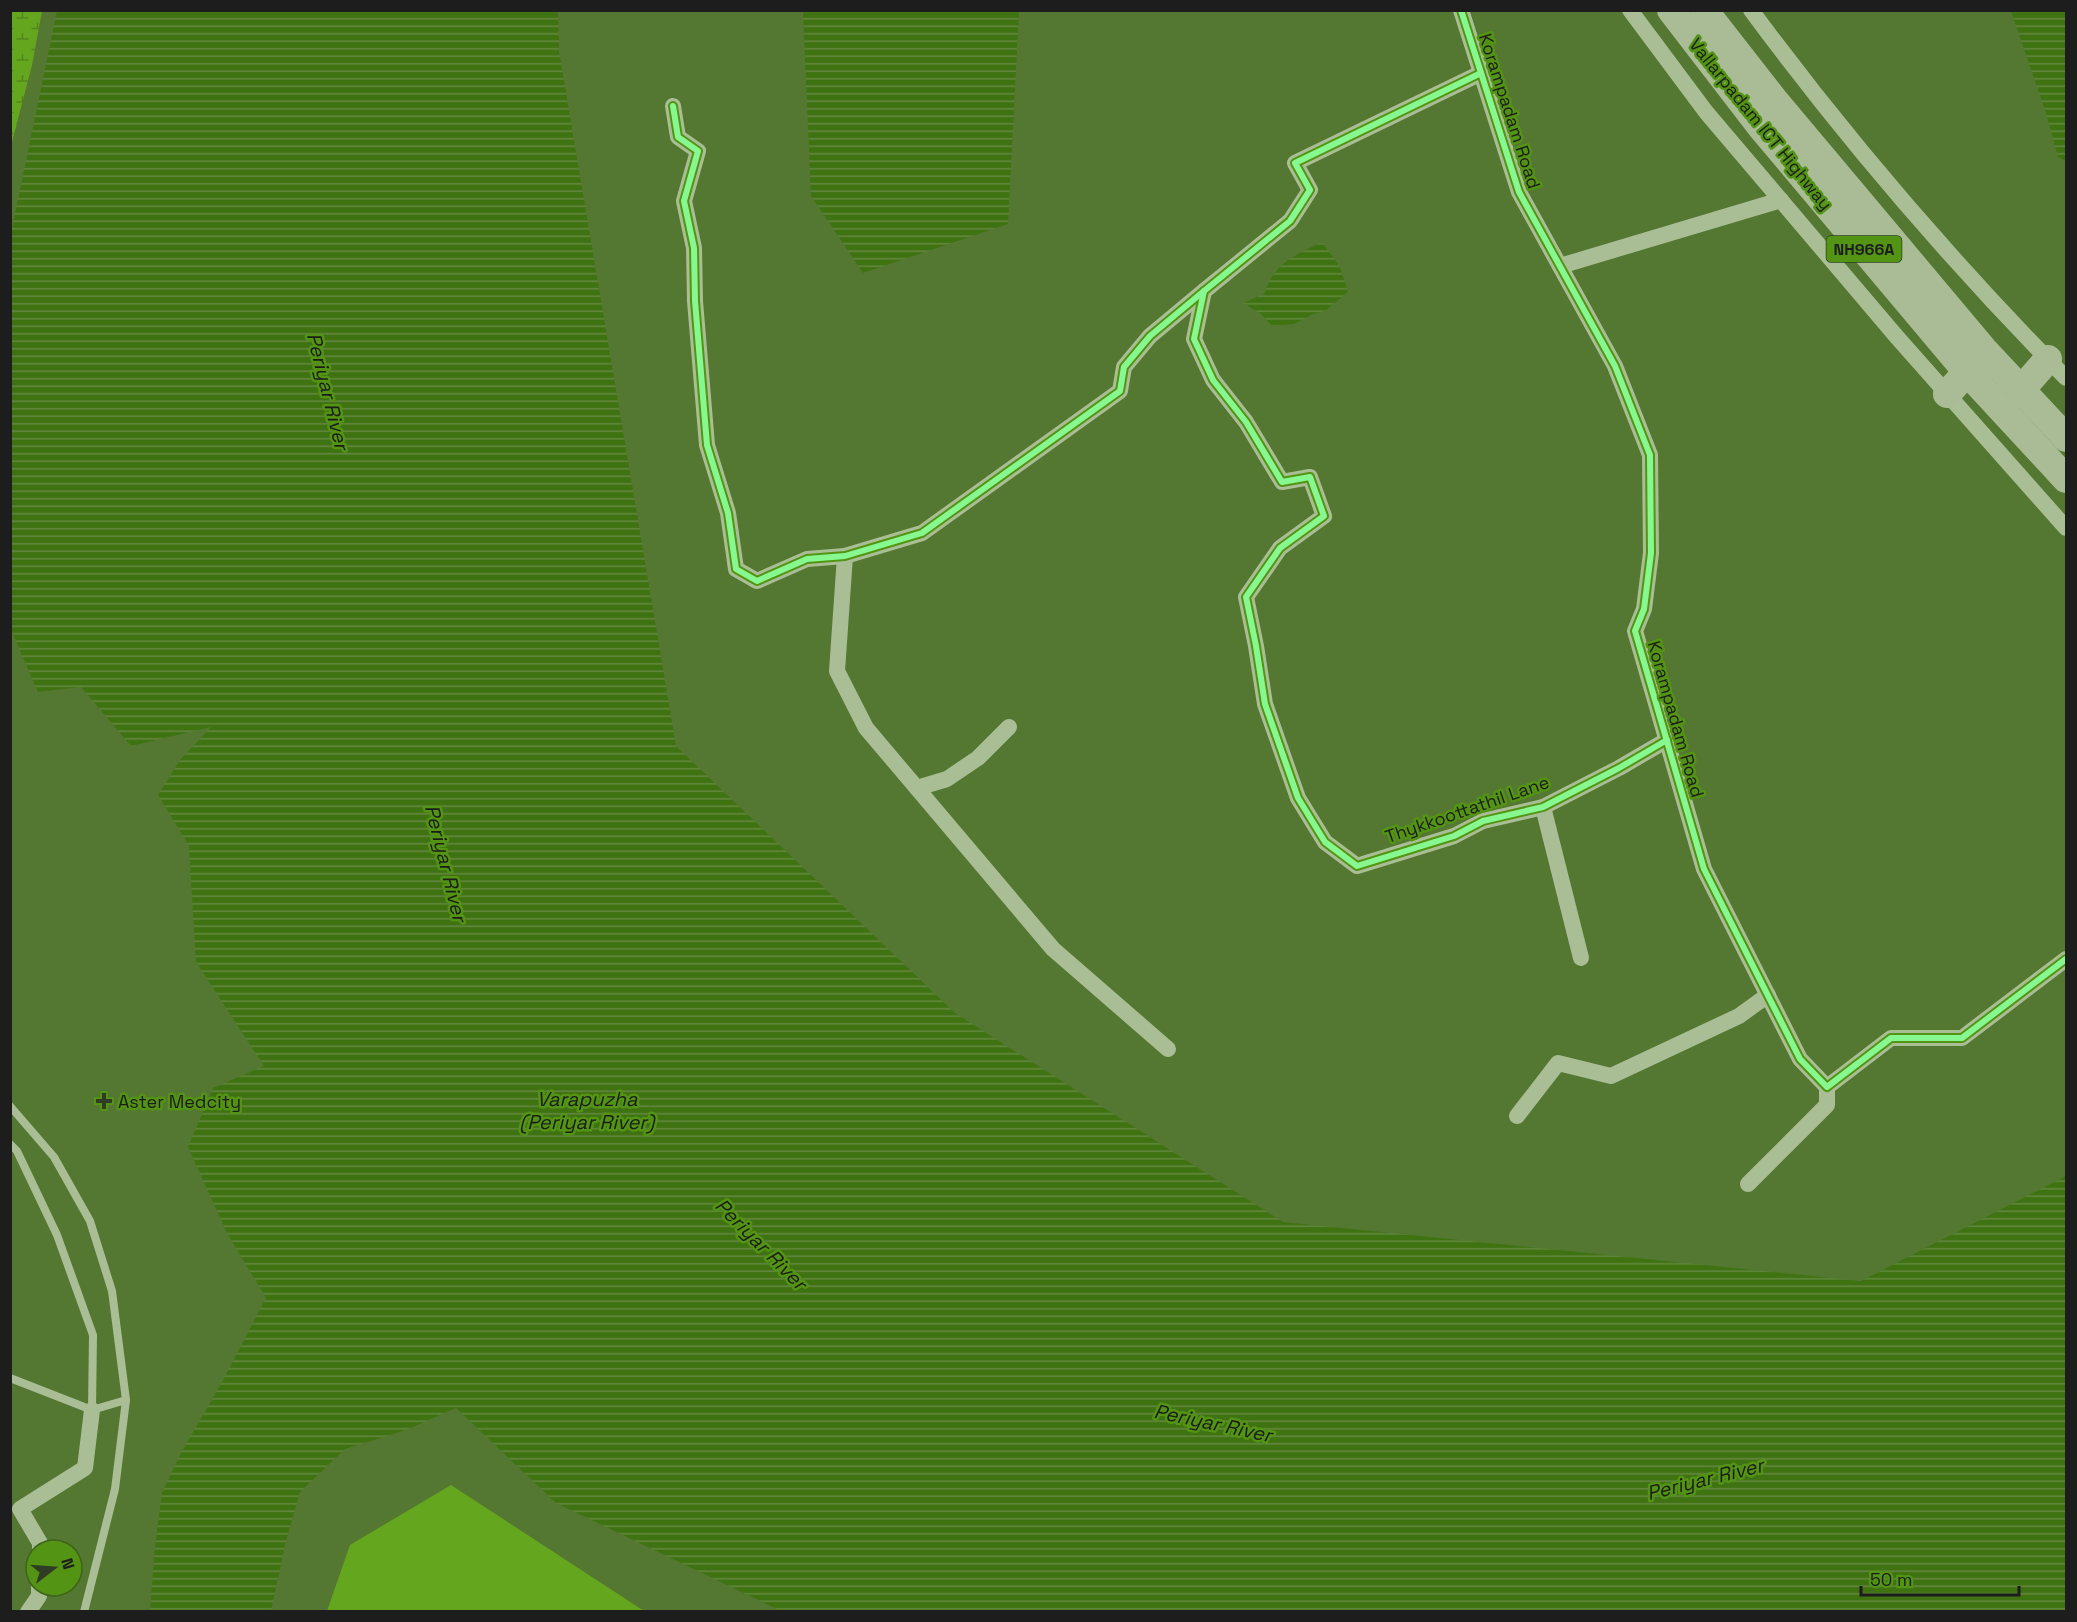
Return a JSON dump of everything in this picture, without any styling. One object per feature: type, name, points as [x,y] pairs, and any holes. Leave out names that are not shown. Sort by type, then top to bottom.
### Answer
[{"type":"highway","name":"Vallarpadam ICT Highway","points":[[1671,10],[1761,127],[1967,372],[2067,479]]},
{"type":"highway","name":"Vallarpadam ICT Highway","points":[[1704,10],[1790,119],[1984,350],[2067,438]]},
{"type":"highway","points":[[2021,390],[2061,371]]},
{"type":"highway","points":[[1947,394],[1967,372]]},
{"type":"street","name":"Korampadam Road","points":[[1461,10],[1519,192],[1615,366],[1650,455],[1651,553],[1644,609],[1635,631],[1704,869],[1800,1059],[1827,1087]]},
{"type":"street","points":[[1630,10],[1706,112],[1947,394],[2067,528]]},
{"type":"street","points":[[1751,10],[1788,61],[1917,217],[1989,298],[2061,371]]},
{"type":"street","points":[[673,106],[678,137],[698,151],[684,201],[694,248],[695,313],[707,445],[728,513],[736,570],[758,581],[807,559],[844,556],[922,533],[1120,391],[1124,367],[1150,336],[1290,221],[1310,190],[1295,163],[1481,72]]},
{"type":"street","points":[[1560,266],[1781,200]]},
{"type":"street","name":"Thykkoottathil Lane","points":[[1204,291],[1194,339],[1213,380],[1246,422],[1282,482],[1310,477],[1324,516],[1280,548],[1245,597],[1256,646],[1265,704],[1298,798],[1325,842],[1357,866],[1454,836],[1483,821],[1544,807],[1667,740]]},
{"type":"street","points":[[844,556],[837,671],[866,728],[1053,949],[1168,1049]]},
{"type":"street","points":[[917,788],[947,779],[978,758],[1009,727]]},
{"type":"street","points":[[1544,807],[1581,958]]},
{"type":"street","points":[[1748,1184],[1827,1105],[1827,1087],[1891,1038],[1962,1038],[2067,959]]},
{"type":"street","points":[[1517,1116],[1558,1063],[1611,1076],[1739,1016],[1768,995]]},
{"type":"street","points":[[36,1538],[15,1514],[86,1468],[92,1410]]},
{"type":"street","points":[[28,1611],[38,1598]]},
{"type":"lane","points":[[10,1106],[54,1157],[90,1221],[112,1291],[126,1400],[115,1489],[84,1611]]},
{"type":"lane","points":[[10,1144],[17,1151],[57,1235],[93,1335],[92,1410]]},
{"type":"lane","points":[[10,1378],[92,1410],[126,1400]]},
{"type":"green space","points":[[11,10],[42,11],[32,65],[11,146]]},
{"type":"green space","points":[[451,1485],[645,1611],[327,1611],[350,1545]]},
{"type":"water","name":"Varapuzha (Periyar River)","points":[[57,11],[558,11],[559,51],[676,746],[955,1013],[1283,1222],[1861,1281],[2066,1176],[2066,1611],[781,1611],[556,1503],[456,1408],[406,1430],[345,1449],[300,1492],[285,1545],[271,1611],[150,1611],[162,1493],[181,1453],[222,1382],[266,1298],[227,1233],[188,1147],[213,1088],[264,1066],[196,962],[189,846],[158,795],[180,760],[211,727],[131,746],[81,687],[38,692],[11,630],[10,238]]},
{"type":"water","points":[[803,11],[1019,11],[1008,224],[863,273],[811,196]]},
{"type":"water","points":[[2011,11],[2066,11],[2066,161],[2058,157],[2046,113]]},
{"type":"water","points":[[1322,242],[1340,267],[1348,292],[1325,311],[1313,314],[1294,324],[1272,326],[1261,314],[1243,303],[1264,294],[1274,274],[1287,261]]},
{"type":"cycle path","points":[[1461,10],[1519,192],[1615,366],[1650,455],[1651,553],[1644,609],[1635,631],[1704,869],[1800,1059],[1827,1087],[1891,1038],[1962,1038],[2066,959]]},
{"type":"cycle path","points":[[673,106],[678,137],[698,151],[684,201],[694,248],[695,301],[707,445],[728,513],[736,569],[757,581],[807,559],[845,556],[922,533],[1120,391],[1124,367],[1150,336],[1290,221],[1310,190],[1295,163],[1481,73]]},
{"type":"cycle path","points":[[1204,291],[1194,339],[1213,380],[1246,422],[1282,482],[1310,477],[1324,516],[1280,548],[1246,597],[1265,704],[1298,798],[1325,842],[1357,866],[1454,836],[1483,821],[1543,807],[1619,768],[1667,740]]},
{"type":"place","name":"Aster Medcity","points":[[104,1101]]},
{"type":"water label","name":"Periyar River","points":[[328,391]]},
{"type":"water label","name":"Periyar River","points":[[446,863]]},
{"type":"water label","name":"Periyar River","points":[[761,1244]]},
{"type":"water label","name":"Periyar River","points":[[1213,1423]]},
{"type":"water label","name":"Periyar River","points":[[1705,1479]]}]
